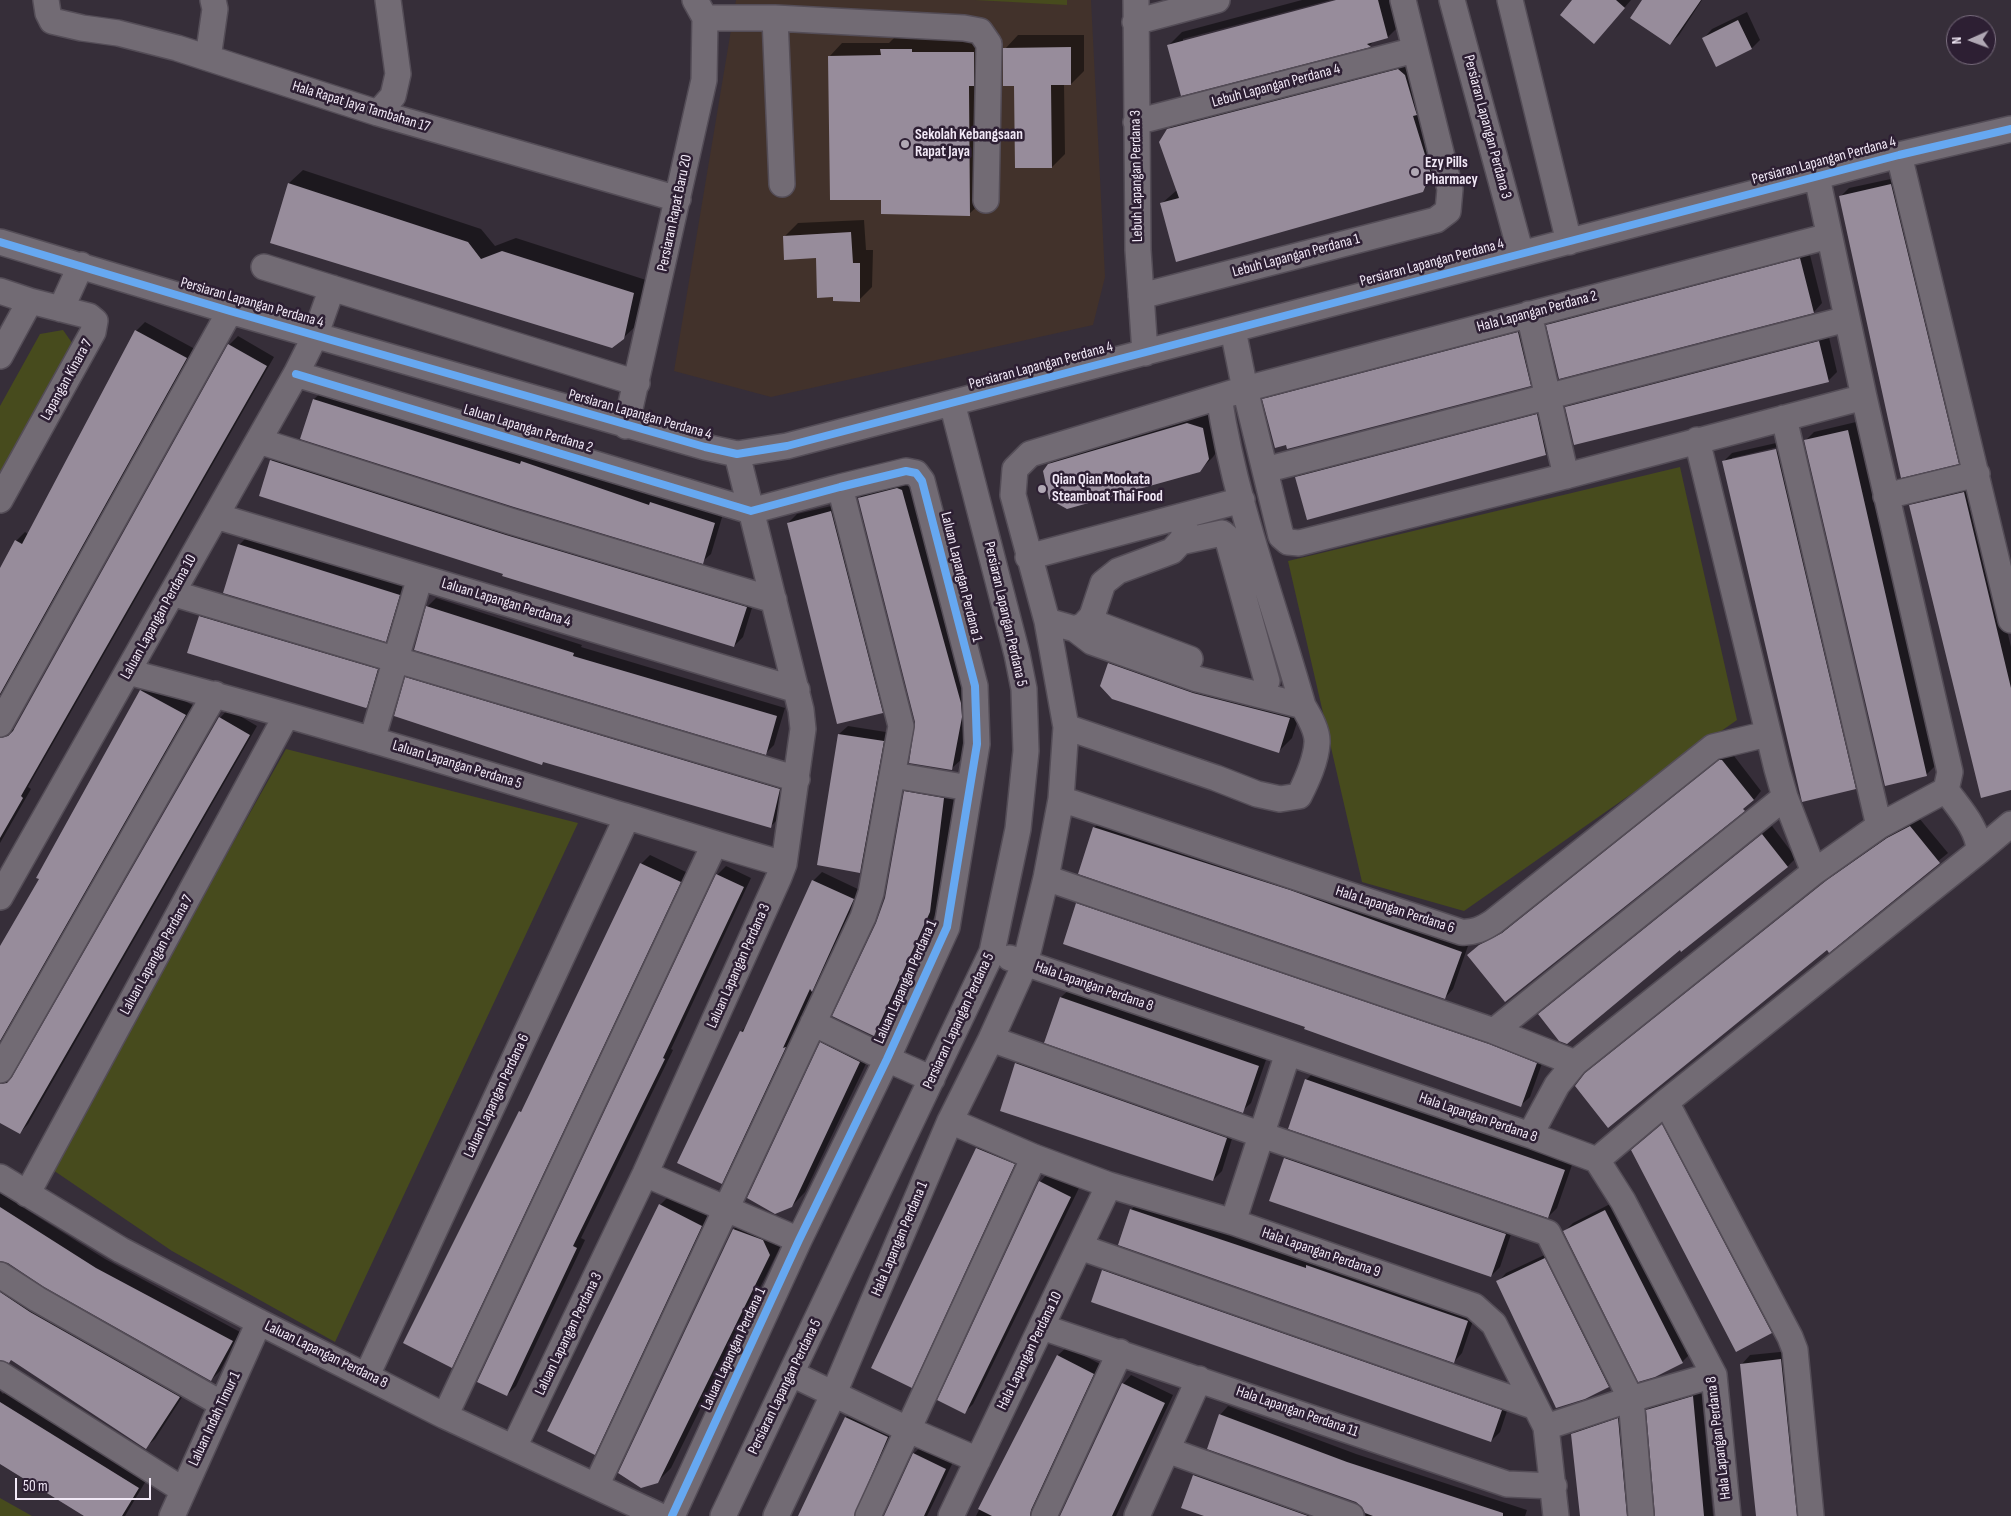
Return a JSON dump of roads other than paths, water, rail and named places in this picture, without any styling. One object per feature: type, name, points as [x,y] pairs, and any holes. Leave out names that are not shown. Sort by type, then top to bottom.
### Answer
[{"type":"street","points":[[208,58],[215,9],[213,0]]},
{"type":"street","points":[[378,114],[393,96],[398,74],[388,0]]},
{"type":"street","points":[[1135,11],[1217,0]]},
{"type":"street","points":[[1403,0],[1415,50]]},
{"type":"street","name":"Persiaran Lapangan Perdana 3","points":[[1452,0],[1522,254]]},
{"type":"street","points":[[1510,0],[1569,242]]},
{"type":"street","name":"Hala Rapat Jaya Tambahan 17","points":[[47,7],[52,21],[61,24],[118,33],[208,58],[378,114],[678,199]]},
{"type":"street","points":[[700,9],[775,18],[964,28],[980,31],[989,44],[986,200]]},
{"type":"street","name":"Persiaran Rapat Baru 20","points":[[626,426],[704,80],[700,9]]},
{"type":"street","name":"Lebuh Lapangan Perdana 3","points":[[1135,11],[1138,250],[1145,353]]},
{"type":"street","points":[[775,18],[782,184]]},
{"type":"street","name":"Lebuh Lapangan Perdana 4","points":[[1136,122],[1415,50]]},
{"type":"street","name":"Lebuh Lapangan Perdana 1","points":[[1141,296],[1436,220],[1448,211],[1450,189],[1415,50]]},
{"type":"street","name":"Persiaran Lapangan Perdana 4","points":[[0,242],[626,426],[737,454],[787,446],[1899,155],[2011,129]]},
{"type":"street","points":[[1899,155],[2011,620]]},
{"type":"street","points":[[1817,177],[1886,496],[1950,772],[1946,790],[1971,827],[1979,843],[1979,851]]},
{"type":"street","name":"Hala Lapangan Perdana 2","points":[[1047,621],[1028,557],[1013,496],[1015,469],[1030,454],[1219,396],[1830,236]]},
{"type":"street","points":[[61,309],[81,265]]},
{"type":"street","name":"Persiaran Lapangan Perdana 4","points":[[264,267],[637,383]]},
{"type":"street","name":"Laluan Lapangan Perdana 10","points":[[0,897],[260,441],[315,336],[332,288]]},
{"type":"street","name":"Lapangan Kinara 7","points":[[0,291],[88,316],[95,321],[93,332],[0,500]]},
{"type":"street","points":[[0,356],[30,301]]},
{"type":"street","points":[[0,724],[230,311]]},
{"type":"street","points":[[1529,314],[1566,476]]},
{"type":"street","points":[[1265,470],[1847,319]]},
{"type":"street","points":[[1233,330],[1245,389],[1281,536],[1288,542],[1299,543],[1566,476],[1864,397]]},
{"type":"street","name":"Laluan Lapangan Perdana 2","points":[[296,374],[752,511]]},
{"type":"street","points":[[1066,727],[1216,778],[1257,794],[1280,798],[1299,796],[1308,777],[1317,742],[1301,697],[1242,500],[1222,418],[1219,396]]},
{"type":"street","name":"Persiaran Lapangan Perdana 5","points":[[722,1516],[792,1374],[992,952],[1018,829],[1026,751],[1024,689],[1017,654],[952,403]]},
{"type":"street","points":[[1784,418],[1879,826]]},
{"type":"street","points":[[1697,440],[1767,734],[1785,797],[1814,872]]},
{"type":"street","points":[[260,441],[500,518],[774,600]]},
{"type":"street","name":"Laluan Lapangan Perdana 3","points":[[514,1448],[645,1174],[784,864],[803,729],[797,690],[737,454]]},
{"type":"street","name":"Laluan Lapangan Perdana 1","points":[[672,1516],[799,1240],[887,1059],[947,927],[976,744],[975,686],[922,481],[916,473],[906,471],[752,511]]},
{"type":"street","points":[[1886,496],[1977,474]]},
{"type":"street","points":[[596,1486],[863,917],[872,893],[901,726],[840,487]]},
{"type":"street","points":[[1028,557],[1242,500]]},
{"type":"street","points":[[1082,625],[1092,616],[1104,583],[1118,571],[1172,551],[1183,539],[1188,515]]},
{"type":"street","name":"Laluan Lapangan Perdana 4","points":[[216,516],[797,690]]},
{"type":"street","points":[[1180,542],[1222,533],[1227,537],[1267,681]]},
{"type":"street","points":[[372,740],[420,577]]},
{"type":"street","points":[[172,593],[797,779]]},
{"type":"street","points":[[1047,621],[1082,625],[1217,669],[1267,681],[1301,697]]},
{"type":"street","name":"Hala Lapangan Perdana 1","points":[[776,1516],[834,1394],[950,1121],[991,1039],[1025,964],[1046,878],[1061,799],[1066,727],[1047,621]]},
{"type":"street","points":[[1082,625],[1092,642],[1197,679],[1301,697]]},
{"type":"street","name":"Laluan Lapangan Perdana 5","points":[[128,672],[215,694],[628,816],[714,845],[784,864]]},
{"type":"street","points":[[0,1070],[215,694]]},
{"type":"street","name":"Laluan Lapangan Perdana 7","points":[[27,1194],[286,716]]},
{"type":"street","name":"Hala Lapangan Perdana 6","points":[[1061,799],[1442,926],[1470,933],[1481,930],[1493,922],[1713,747],[1767,734]]},
{"type":"street","points":[[893,775],[969,788]]},
{"type":"street","points":[[1530,1135],[1557,1085],[1575,1063],[1814,872],[1879,826],[1946,790]]},
{"type":"street","points":[[1494,1030],[1785,797]]},
{"type":"street","name":"Laluan Lapangan Perdana 6","points":[[367,1375],[628,816]]},
{"type":"street","points":[[1597,1160],[1666,1102],[2011,824]]},
{"type":"street","points":[[445,1416],[714,845]]},
{"type":"street","points":[[1046,878],[1494,1030],[1575,1063]]},
{"type":"street","name":"Hala Lapangan Perdana 8","points":[[992,952],[1530,1135],[1597,1160],[1623,1201],[1714,1374],[1728,1516]]},
{"type":"street","points":[[813,1023],[932,1079]]},
{"type":"street","points":[[991,1039],[1262,1136],[1548,1234],[1631,1399],[1641,1516]]},
{"type":"street","points":[[1233,1222],[1288,1053]]},
{"type":"street","points":[[1666,1102],[1793,1343],[1811,1516]]},
{"type":"street","name":"Hala Lapangan Perdana 9","points":[[950,1121],[1034,1157],[1109,1185],[1233,1222],[1474,1306],[1494,1324],[1541,1417],[1554,1486],[1556,1516]]},
{"type":"street","points":[[868,1516],[1034,1157]]},
{"type":"street","points":[[645,1174],[799,1240]]},
{"type":"street","name":"Laluan Lapangan Perdana 8","points":[[0,1177],[121,1250],[259,1322],[445,1416],[660,1516]]},
{"type":"street","name":"Hala Lapangan Perdana 10","points":[[951,1516],[1109,1185]]},
{"type":"street","points":[[1080,1247],[1541,1417],[1631,1399],[1714,1374]]},
{"type":"street","points":[[0,1275],[45,1304],[222,1404]]},
{"type":"street","name":"Laluan Indah Timur 1","points":[[172,1516],[259,1322]]},
{"type":"street","name":"Hala Lapangan Perdana 11","points":[[1042,1326],[1507,1484],[1554,1486]]},
{"type":"street","points":[[1044,1516],[1120,1352]]},
{"type":"street","points":[[0,1374],[183,1490]]},
{"type":"street","points":[[792,1374],[909,1430],[978,1460]]},
{"type":"street","points":[[1137,1516],[1199,1379]]},
{"type":"street","points":[[1167,1450],[1351,1516]]},
{"type":"place","name":"Sekolah Kebangsaan Rapat Jaya","points":[[905,144]]},
{"type":"place","name":"Ezy Pills Pharmacy","points":[[1415,172]]},
{"type":"place","name":"Qian Qian Mookata Steamboat Thai Food","points":[[1042,489]]}]
